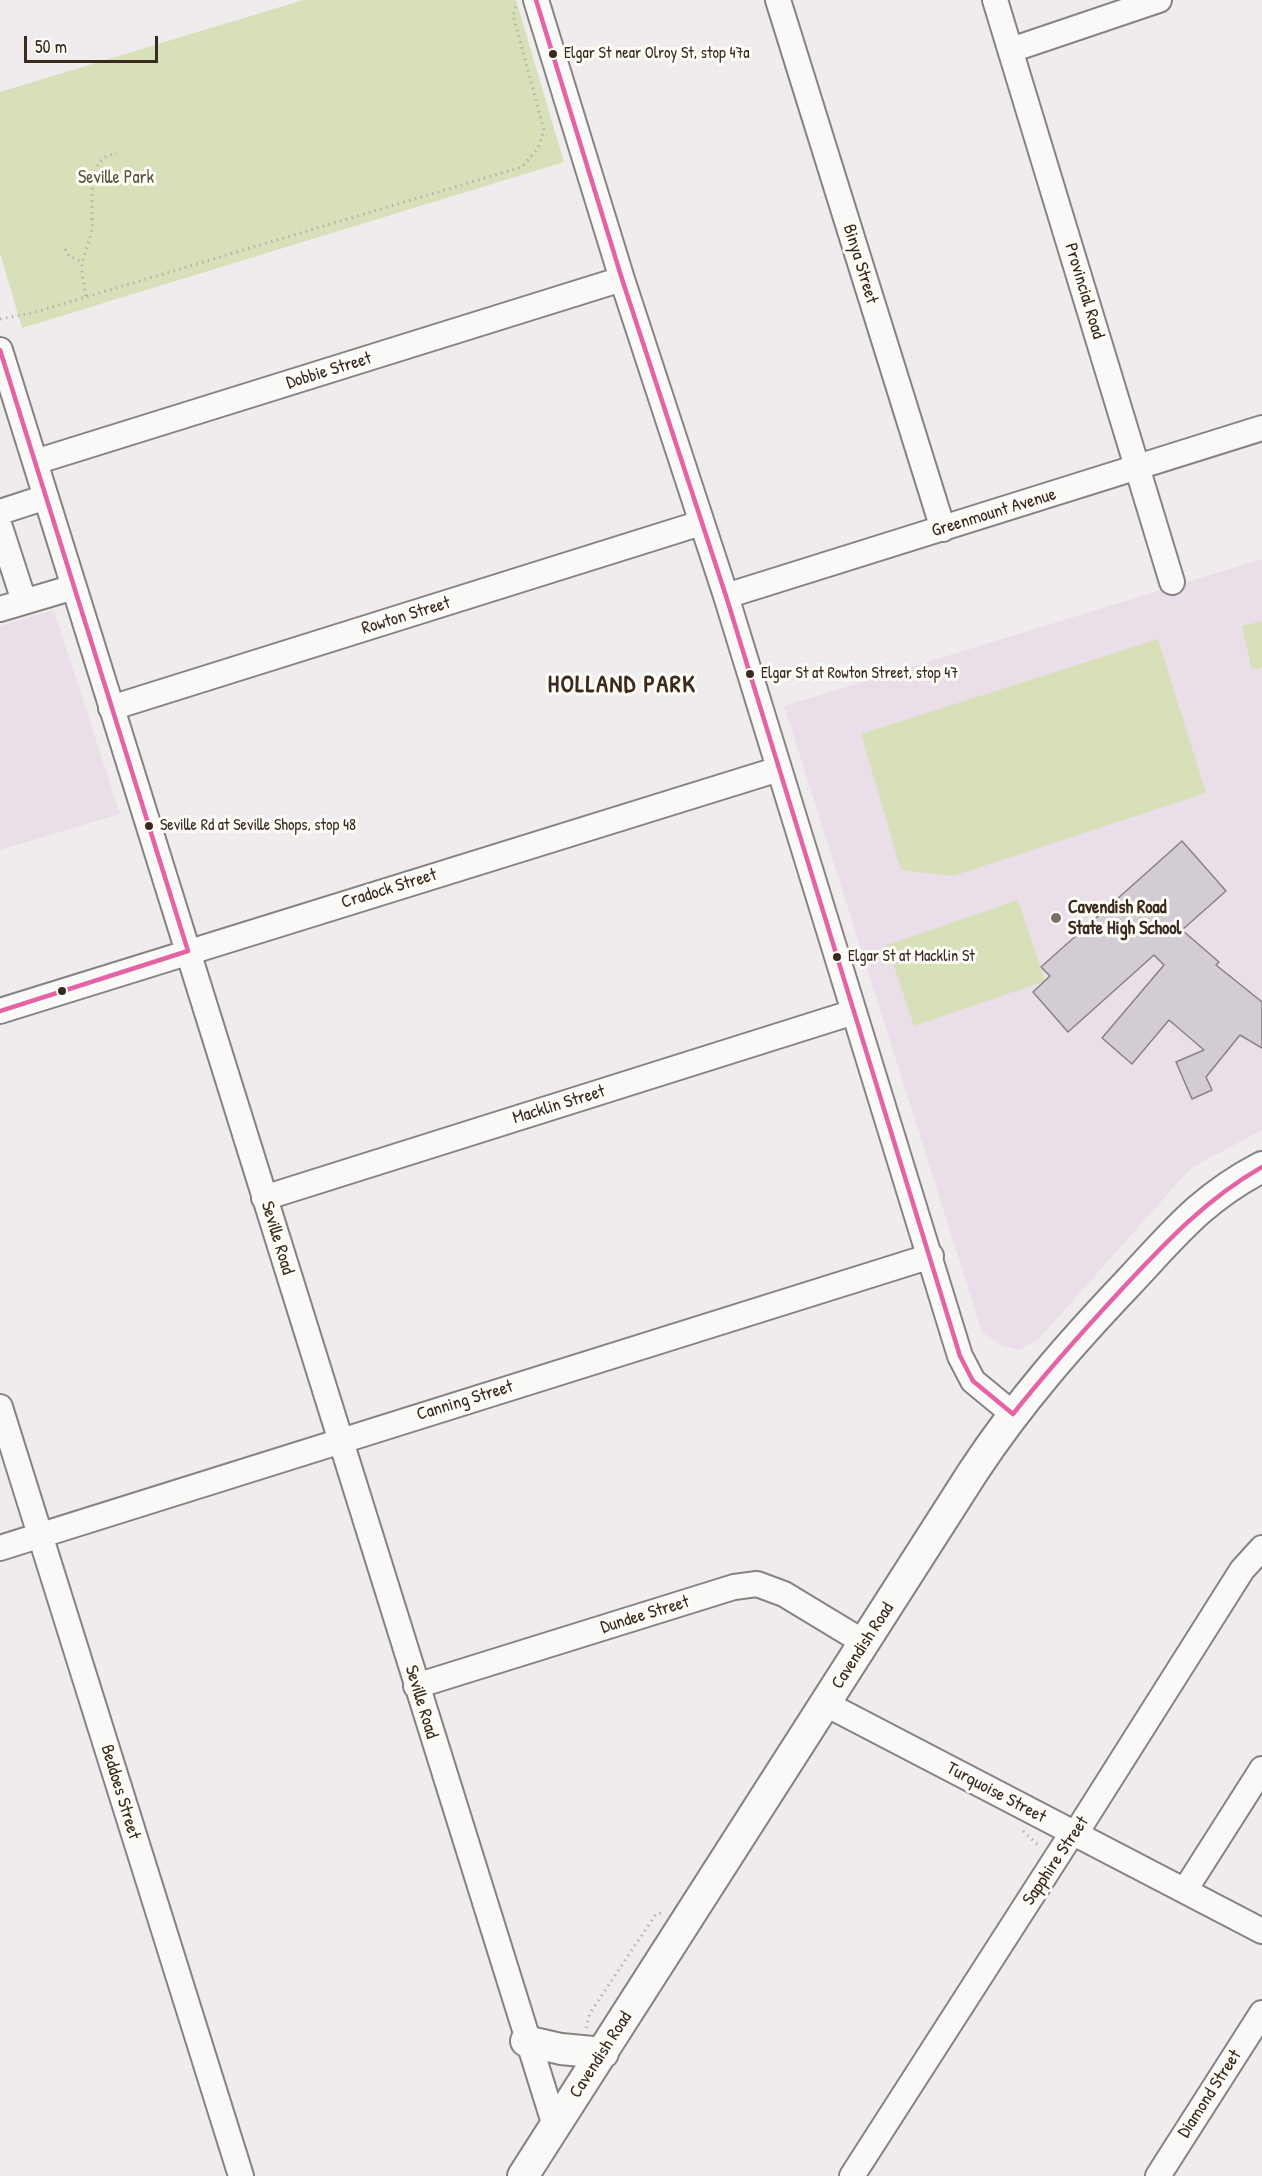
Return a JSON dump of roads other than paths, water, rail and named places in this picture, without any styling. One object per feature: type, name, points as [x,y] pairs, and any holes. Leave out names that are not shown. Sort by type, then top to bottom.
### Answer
[{"type":"main road","name":"Cavendish Road","points":[[523,2176],[979,1462],[1013,1414],[1060,1355],[1186,1220],[1214,1195],[1262,1167]]},
{"type":"main road","points":[[526,2041],[561,2049],[603,2053]]},
{"type":"street","points":[[536,0],[622,279],[726,596],[963,1365],[979,1387],[1013,1414]]},
{"type":"street","name":"Binya Street","points":[[778,0],[943,529]]},
{"type":"street","name":"Provincial Road","points":[[995,0],[1172,582]]},
{"type":"street","points":[[1011,50],[1159,0]]},
{"type":"street","name":"Dobbie Street","points":[[35,462],[622,279]]},
{"type":"street","name":"Seville Road","points":[[0,350],[526,2041],[555,2126]]},
{"type":"street","name":"Greenmount Avenue","points":[[726,596],[1262,428]]},
{"type":"street","points":[[0,512],[46,497]]},
{"type":"street","name":"Rowton Street","points":[[111,708],[701,523]]},
{"type":"street","points":[[0,527],[24,601]]},
{"type":"street","points":[[0,609],[74,587]]},
{"type":"street","name":"Cradock Street","points":[[0,1011],[779,769]]},
{"type":"street","name":"Macklin Street","points":[[264,1198],[854,1012]]},
{"type":"street","name":"Canning Street","points":[[0,1548],[931,1256]]},
{"type":"street","name":"Beddoes Street","points":[[0,1407],[240,2176]]},
{"type":"street","name":"Sapphire Street","points":[[852,2176],[1242,1570],[1262,1548]]},
{"type":"street","name":"Dundee Street","points":[[416,1686],[734,1587],[757,1584],[784,1594],[865,1642]]},
{"type":"street","name":"Turquoise Street","points":[[826,1704],[1262,1931]]},
{"type":"street","points":[[1185,1890],[1262,1769]]},
{"type":"street","name":"Diamond Street","points":[[1158,2176],[1262,2013]]},
{"type":"place","name":"Elgar St near Olroy St, stop 47a","points":[[553,54]]},
{"type":"place","name":"Elgar St at Rowton Street, stop 47","points":[[750,674]]},
{"type":"place","name":"Seville Rd at Seville Shops, stop 48","points":[[149,826]]},
{"type":"place","name":"Cavendish Road State High School","points":[[1056,918]]},
{"type":"place","name":"Elgar St at Macklin St","points":[[837,957]]},
{"type":"district","name":"HOLLAND PARK","points":[[622,686]]},
{"type":"park label","name":"Seville Park","points":[[116,178]]}]
